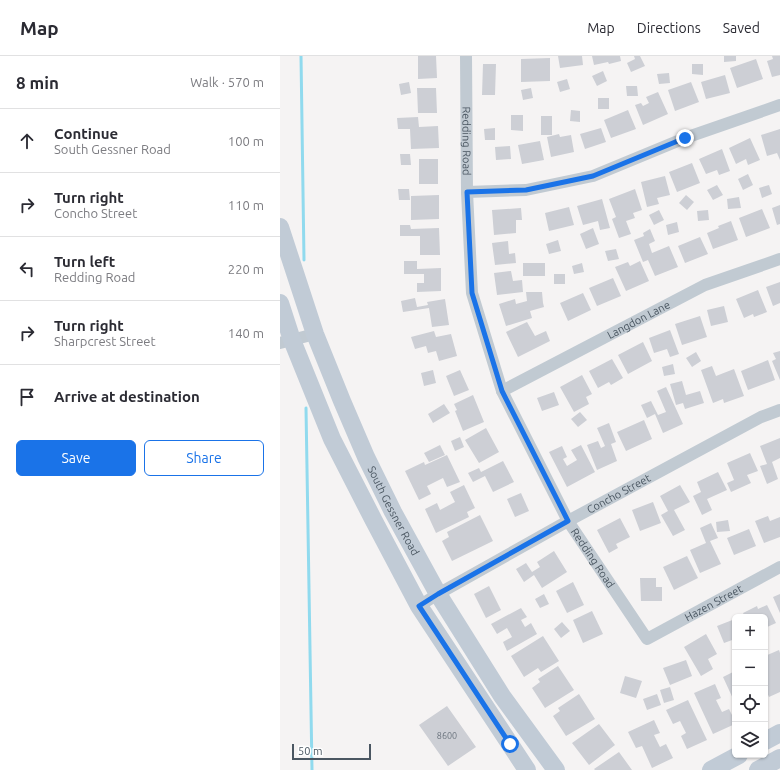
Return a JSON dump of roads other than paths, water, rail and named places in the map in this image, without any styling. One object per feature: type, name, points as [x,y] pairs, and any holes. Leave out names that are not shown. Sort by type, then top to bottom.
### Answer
[{"type":"main road","name":"South Gessner Road","points":[[280,227],[315,334],[369,463],[393,512],[438,594],[502,696],[556,770]]},
{"type":"main road","name":"South Gessner Road","points":[[280,303],[286,342],[374,521],[419,606],[527,770]]},
{"type":"main road","points":[[768,739],[780,733]]},
{"type":"main road","points":[[711,770],[733,758]]},
{"type":"main road","points":[[746,758],[753,770]]},
{"type":"main road","points":[[758,770],[780,758]]},
{"type":"street","name":"Redding Road","points":[[466,56],[467,192],[472,293],[502,391],[568,521],[646,639]]},
{"type":"street","points":[[467,192],[526,190],[593,176],[685,138],[780,105]]},
{"type":"street","name":"Langdon Lane","points":[[502,391],[705,285],[780,258]]},
{"type":"street","points":[[286,342],[315,334]]},
{"type":"street","name":"Concho Street","points":[[419,606],[568,521],[761,417],[780,410]]},
{"type":"street","name":"Hazen Street","points":[[646,639],[780,567]]},
{"type":"waterway","points":[[301,56],[304,260]]},
{"type":"waterway","points":[[306,408],[312,770]]}]
